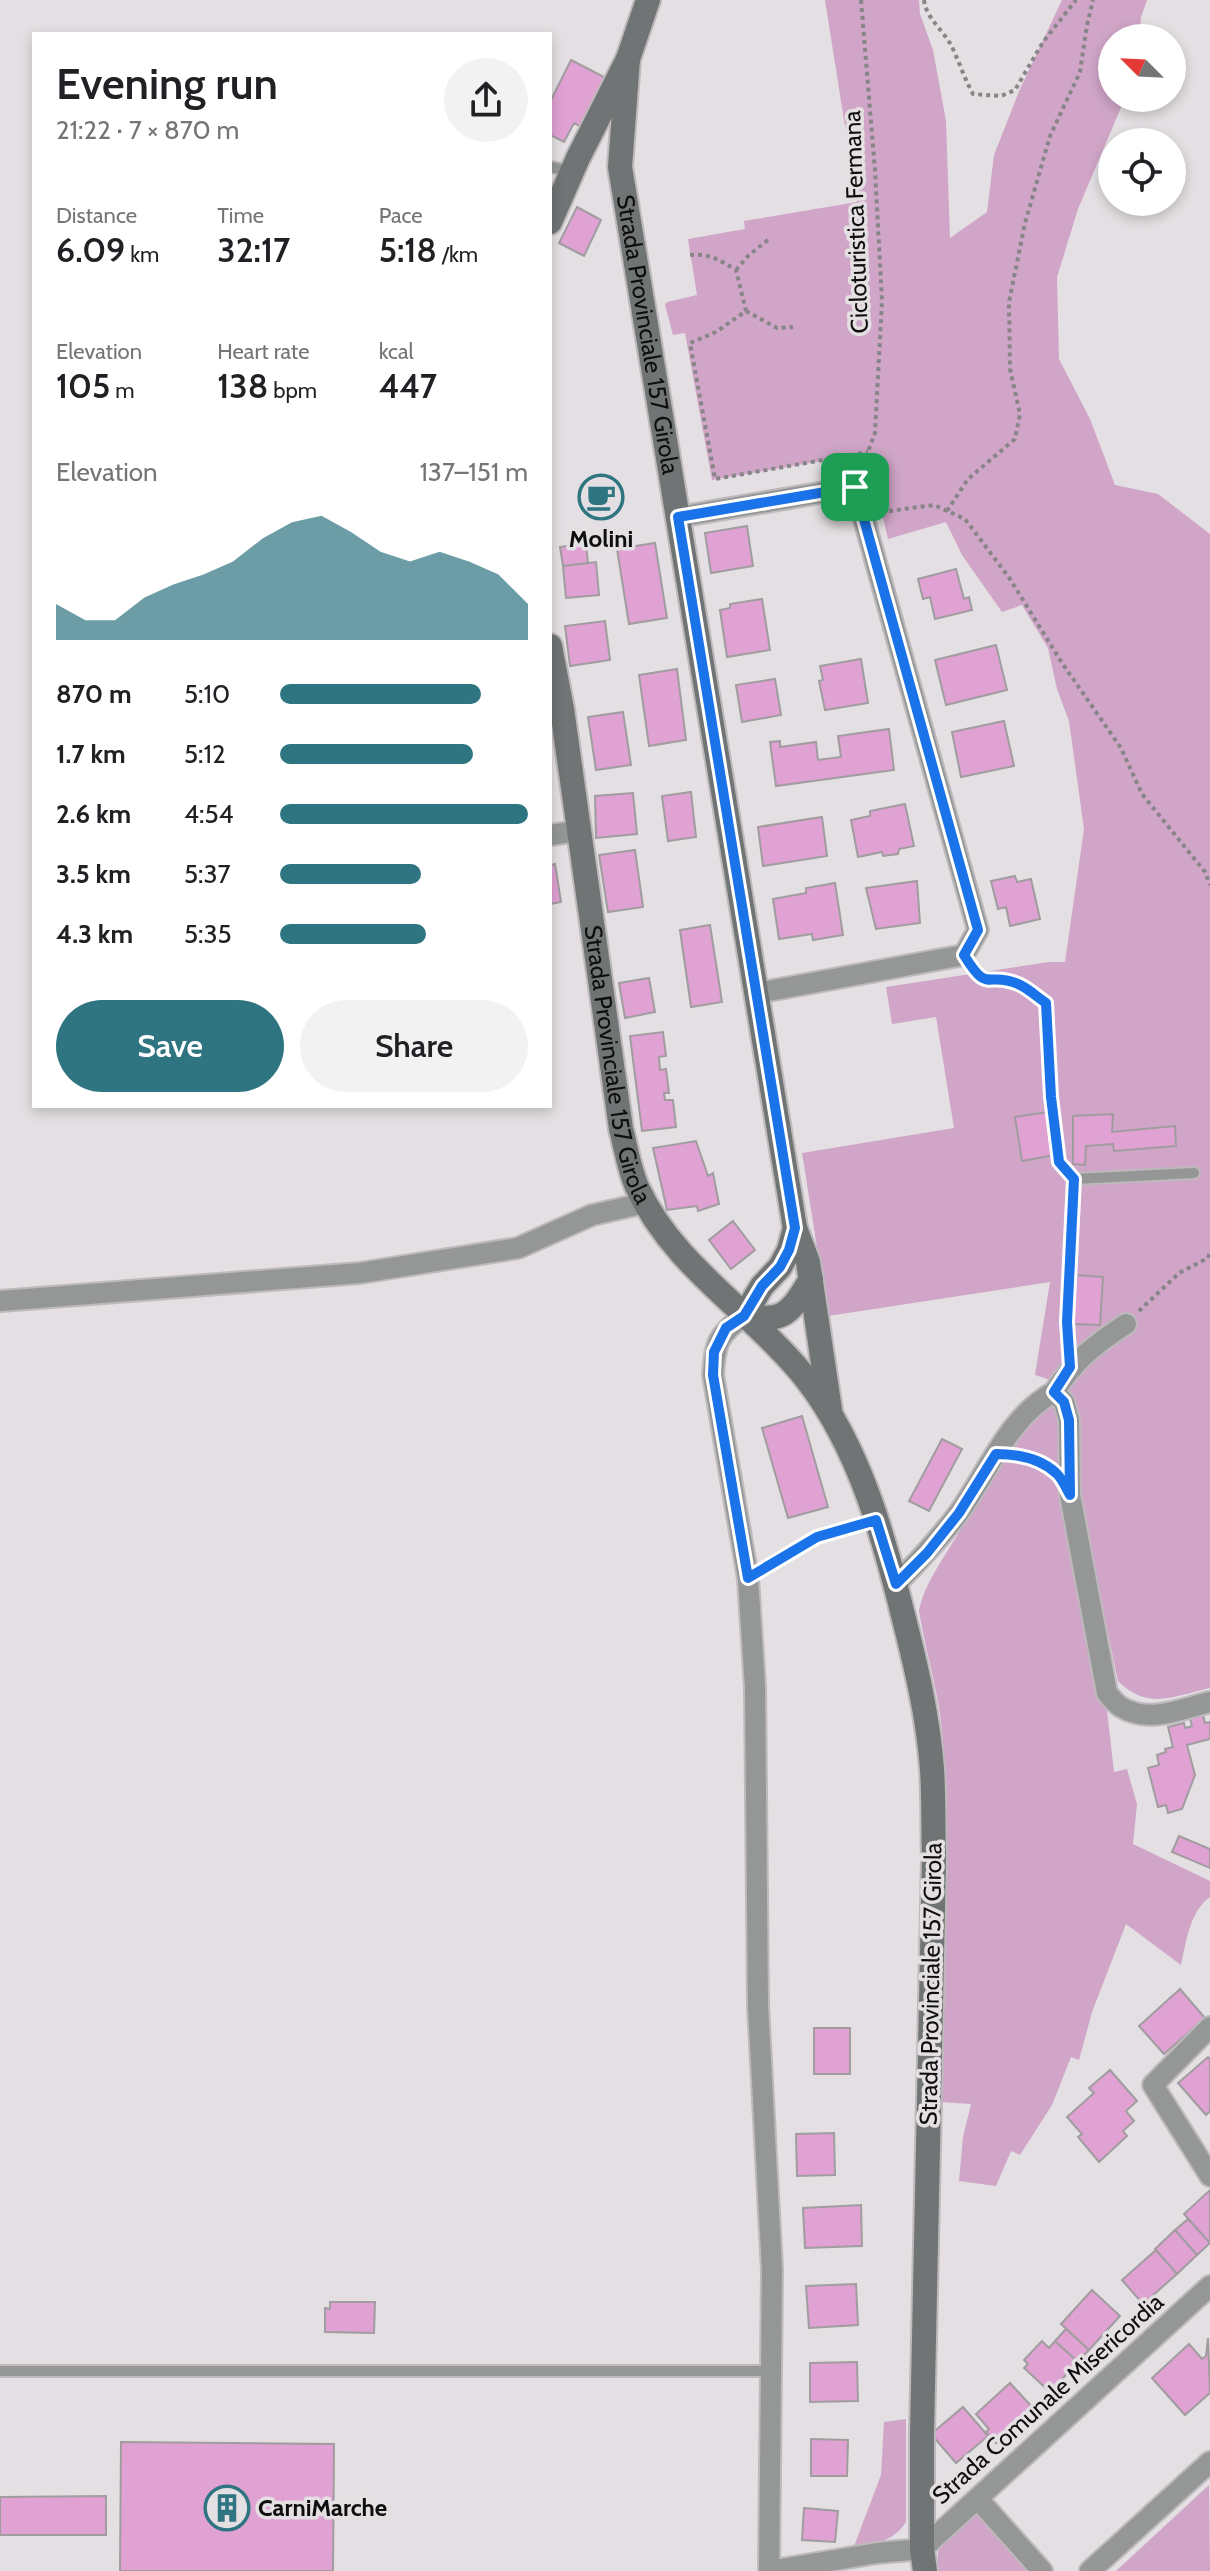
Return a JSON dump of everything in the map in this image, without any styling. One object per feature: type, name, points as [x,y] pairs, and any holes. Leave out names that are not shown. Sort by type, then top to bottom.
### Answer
[{"type":"main road","name":"Strada Provinciale 157 Girola","points":[[552,215],[568,163],[628,59],[648,0]]},
{"type":"main road","name":"Strada Provinciale 157 Girola","points":[[628,59],[620,167],[795,1228],[808,1262],[830,1413]]},
{"type":"main road","points":[[568,163],[601,148],[610,153],[620,167]]},
{"type":"main road","name":"Strada Provinciale 157 Girola","points":[[552,656],[621,1129],[635,1185],[661,1230],[694,1268],[782,1352],[830,1413],[851,1455],[876,1520],[922,1688],[932,1769],[934,1860],[922,2418],[923,2560]]},
{"type":"main road","points":[[795,1228],[780,1267],[762,1286],[744,1316],[768,1320],[783,1314],[796,1304],[811,1279]]},
{"type":"street","points":[[678,517],[855,487],[978,930],[964,955],[757,993]]},
{"type":"street","points":[[552,835],[579,831]]},
{"type":"street","points":[[0,1301],[391,1268],[518,1248],[592,1215],[645,1203]]},
{"type":"street","points":[[744,1316],[726,1328],[714,1352],[713,1375],[748,1578],[755,1687],[758,2005],[772,2270],[769,2571],[877,2553],[923,2560]]},
{"type":"street","points":[[896,1584],[927,1553],[959,1513],[996,1454],[1039,1400],[1054,1392],[1070,1367],[1091,1347],[1126,1324]]},
{"type":"street","points":[[1054,1392],[1064,1402],[1069,1420],[1070,1495],[1107,1693],[1120,1707],[1140,1714],[1161,1715],[1210,1702]]},
{"type":"street","points":[[1210,2027],[1153,2085],[1210,2176]]},
{"type":"street","name":"Strada Comunale Misericordia","points":[[923,2560],[978,2499],[1210,2286]]},
{"type":"street","points":[[1090,2571],[1210,2462]]},
{"type":"street","points":[[978,2499],[1042,2571]]},
{"type":"lane","points":[[1070,1367],[1067,1322],[1074,1179],[1194,1173]]},
{"type":"lane","points":[[0,2371],[771,2371]]},
{"type":"path","name":"Cicloturistica Fermana","points":[[855,487],[875,433],[882,301],[861,0]]},
{"type":"path","points":[[924,0],[925,9],[951,45],[973,94],[1001,96],[1015,90],[1043,42],[1076,0]]},
{"type":"path","points":[[947,511],[968,479],[1015,439],[1020,414],[1010,369],[1009,302],[1025,223],[1050,136],[1080,72],[1093,0]]},
{"type":"path","points":[[736,270],[769,239]]},
{"type":"path","points":[[690,255],[718,258],[736,270],[746,311],[777,328],[793,327]]},
{"type":"path","points":[[746,311],[716,332],[690,343],[715,479],[868,452]]},
{"type":"path","points":[[862,515],[934,505],[965,519],[1010,579],[1062,663],[1121,748],[1142,794],[1205,872],[1210,885]]},
{"type":"path","points":[[964,955],[977,977],[1021,985],[1046,1003],[1051,1097],[1059,1162],[1074,1179]]},
{"type":"path","points":[[1126,1324],[1179,1273],[1208,1258],[1210,1252]]},
{"type":"path","points":[[996,1454],[1017,1454],[1039,1463],[1057,1473],[1070,1495]]},
{"type":"path","points":[[748,1578],[817,1537],[876,1520]]},
{"type":"shaded area","points":[[825,0],[919,0],[920,14],[933,50],[946,121],[950,238],[987,212],[994,155],[1020,89],[1062,0],[1147,0],[1140,24],[1098,24],[1098,112],[1119,112],[1112,128],[1098,128],[1098,162],[1078,209],[1057,277],[1059,359],[1090,419],[1115,485],[1158,494],[1210,534],[1210,1688],[1173,1697],[1151,1699],[1140,1696],[1118,1681],[1076,1482],[1071,1401],[1067,1391],[1071,1387],[1035,1375],[1050,1282],[828,1316],[802,1153],[954,1128],[936,1017],[892,1024],[886,987],[1065,962],[1084,829],[1069,721],[1057,689],[1048,648],[1022,605],[1002,612],[962,555],[946,522],[888,539],[868,453],[712,480],[685,333],[673,335],[665,305],[697,295],[688,239],[745,229],[744,221],[857,202]]},
{"type":"shaded area","points":[[1050,1403],[1057,1404],[1105,1693],[1114,1772],[1127,1769],[1137,1804],[1133,1844],[1210,1881],[1210,1897],[1193,1919],[1181,1965],[1126,1924],[1092,2012],[1079,2060],[1071,2057],[1052,2105],[1020,2155],[1011,2151],[996,2186],[959,2181],[963,2137],[971,2104],[939,2102],[945,1922],[945,1788],[939,1710],[919,1611],[935,1571],[999,1465],[1023,1432]]},
{"type":"shaded area","points":[[906,2419],[906,2522],[883,2541],[853,2549],[881,2475],[884,2422]]},
{"type":"shaded area","points":[[1209,2485],[1210,2571],[1116,2571]]},
{"type":"shaded area","points":[[973,2507],[1030,2571],[938,2571],[941,2541]]},
{"type":"building","points":[[571,60],[608,79],[583,128],[574,123],[564,142],[552,136],[552,98]]},
{"type":"building","points":[[577,207],[601,220],[584,256],[559,243]]},
{"type":"building","points":[[747,526],[753,566],[711,573],[705,533]]},
{"type":"building","points":[[586,543],[588,563],[563,566],[560,547]]},
{"type":"building","points":[[655,543],[667,618],[629,624],[617,549]]},
{"type":"building","points":[[596,562],[599,595],[566,598],[563,566]]},
{"type":"building","points":[[956,569],[964,599],[969,597],[972,610],[935,619],[930,597],[923,599],[918,579]]},
{"type":"building","points":[[762,599],[770,650],[727,657],[720,610],[730,608],[730,604]]},
{"type":"building","points":[[605,621],[610,660],[570,666],[565,626]]},
{"type":"building","points":[[996,645],[1007,690],[946,705],[935,660]]},
{"type":"building","points":[[861,659],[868,703],[825,710],[819,681],[823,680],[820,666]]},
{"type":"building","points":[[677,669],[686,740],[649,746],[639,675]]},
{"type":"building","points":[[775,679],[781,715],[742,722],[736,685]]},
{"type":"building","points":[[623,712],[631,765],[596,770],[588,717]]},
{"type":"building","points":[[1004,721],[1014,766],[961,777],[952,732]]},
{"type":"building","points":[[889,729],[894,770],[776,786],[770,742],[780,741],[780,747],[816,742],[818,760],[841,757],[838,736]]},
{"type":"building","points":[[691,792],[696,837],[668,841],[662,796]]},
{"type":"building","points":[[633,793],[637,834],[596,838],[595,796]]},
{"type":"building","points":[[905,804],[914,846],[899,849],[898,854],[883,856],[882,852],[858,857],[851,820],[870,816],[870,811]]},
{"type":"building","points":[[822,817],[827,856],[763,866],[758,827]]},
{"type":"building","points":[[635,850],[643,907],[608,912],[599,855]]},
{"type":"building","points":[[555,864],[561,902],[552,904],[552,865]]},
{"type":"building","points":[[1015,876],[1017,882],[1031,879],[1040,919],[1010,926],[1006,907],[998,909],[991,881]]},
{"type":"building","points":[[917,881],[920,923],[876,929],[866,888]]},
{"type":"building","points":[[835,883],[843,935],[813,940],[812,934],[779,939],[773,899],[806,893],[806,888]]},
{"type":"building","points":[[710,925],[722,1002],[691,1007],[680,930]]},
{"type":"building","points":[[649,978],[655,1012],[625,1018],[619,983]]},
{"type":"building","points":[[663,1032],[666,1056],[659,1057],[660,1070],[666,1069],[669,1093],[664,1093],[665,1100],[673,1100],[676,1127],[642,1131],[630,1036]]},
{"type":"building","points":[[1049,1112],[1055,1155],[1022,1161],[1015,1117]]},
{"type":"building","points":[[1113,1114],[1112,1132],[1175,1126],[1176,1146],[1114,1151],[1113,1144],[1086,1146],[1085,1165],[1073,1164],[1073,1116]]},
{"type":"building","points":[[696,1141],[708,1176],[713,1173],[719,1204],[698,1211],[697,1206],[667,1210],[653,1148]]},
{"type":"building","points":[[733,1221],[755,1250],[731,1269],[709,1240]]},
{"type":"building","points":[[1075,1275],[1103,1277],[1100,1325],[1072,1324]]},
{"type":"building","points":[[802,1416],[828,1507],[788,1518],[762,1428]]},
{"type":"building","points":[[942,1439],[962,1449],[929,1511],[909,1501]]},
{"type":"building","points":[[1203,1715],[1205,1723],[1210,1722],[1210,1739],[1187,1745],[1195,1775],[1182,1809],[1168,1813],[1166,1805],[1158,1807],[1148,1768],[1159,1765],[1157,1755],[1173,1747],[1168,1727],[1184,1723],[1185,1728],[1192,1726],[1190,1718]]},
{"type":"building","points":[[1179,1836],[1210,1849],[1210,1868],[1172,1852]]},
{"type":"building","points":[[1180,1989],[1205,2018],[1164,2054],[1139,2026]]},
{"type":"building","points":[[814,2028],[850,2028],[850,2074],[814,2074]]},
{"type":"building","points":[[1208,2057],[1210,2111],[1206,2115],[1178,2083]]},
{"type":"building","points":[[1110,2070],[1137,2101],[1126,2111],[1134,2121],[1123,2131],[1127,2136],[1099,2162],[1078,2137],[1082,2134],[1067,2117],[1094,2093],[1089,2088]]},
{"type":"building","points":[[834,2133],[835,2175],[797,2176],[796,2134]]},
{"type":"building","points":[[1210,2190],[1210,2243],[1184,2214]]},
{"type":"building","points":[[861,2205],[862,2246],[805,2248],[803,2208]]},
{"type":"building","points":[[1188,2219],[1210,2243],[1197,2255],[1175,2230]]},
{"type":"building","points":[[1175,2230],[1197,2255],[1177,2274],[1155,2249]]},
{"type":"building","points":[[1156,2250],[1177,2274],[1143,2304],[1122,2280]]},
{"type":"building","points":[[856,2284],[858,2325],[809,2328],[806,2286]]},
{"type":"building","points":[[1092,2290],[1120,2316],[1089,2350],[1061,2324]]},
{"type":"building","points":[[330,2302],[375,2302],[374,2333],[325,2332],[325,2308],[330,2309]]},
{"type":"building","points":[[1066,2329],[1089,2350],[1078,2362],[1055,2341]]},
{"type":"building","points":[[1208,2338],[1210,2393],[1185,2415],[1152,2378],[1189,2344],[1202,2359],[1206,2356]]},
{"type":"building","points":[[1042,2341],[1049,2348],[1055,2341],[1078,2362],[1050,2392],[1024,2368],[1028,2364],[1024,2360]]},
{"type":"building","points":[[857,2362],[858,2401],[810,2402],[810,2363]]},
{"type":"building","points":[[1010,2383],[1034,2409],[996,2443],[976,2414]]},
{"type":"building","points":[[963,2407],[988,2436],[956,2463],[931,2434]]},
{"type":"building","points":[[811,2439],[848,2440],[847,2476],[811,2476]]},
{"type":"building","name":"CarniMarche","points":[[121,2442],[334,2444],[333,2571],[120,2571]]},
{"type":"building","points":[[106,2496],[106,2535],[0,2535],[0,2497]]},
{"type":"building","points":[[804,2508],[838,2511],[835,2542],[802,2540]]},
{"type":"place","name":"Molini","points":[[601,497]]},
{"type":"place","name":"CarniMarche","points":[[227,2508]]},
{"type":"route","points":[[855,487],[978,930],[964,955],[977,977],[1021,985],[1046,1003],[1051,1097],[1059,1162],[1074,1179],[1067,1322],[1070,1367],[1054,1392],[1064,1402],[1069,1420],[1070,1495],[1057,1473],[1039,1463],[1017,1454],[996,1454],[959,1513],[927,1553],[896,1584],[876,1520],[817,1537],[748,1578],[713,1375],[714,1352],[726,1328],[744,1316],[762,1286],[780,1267],[795,1228],[678,517],[855,487]]}]
